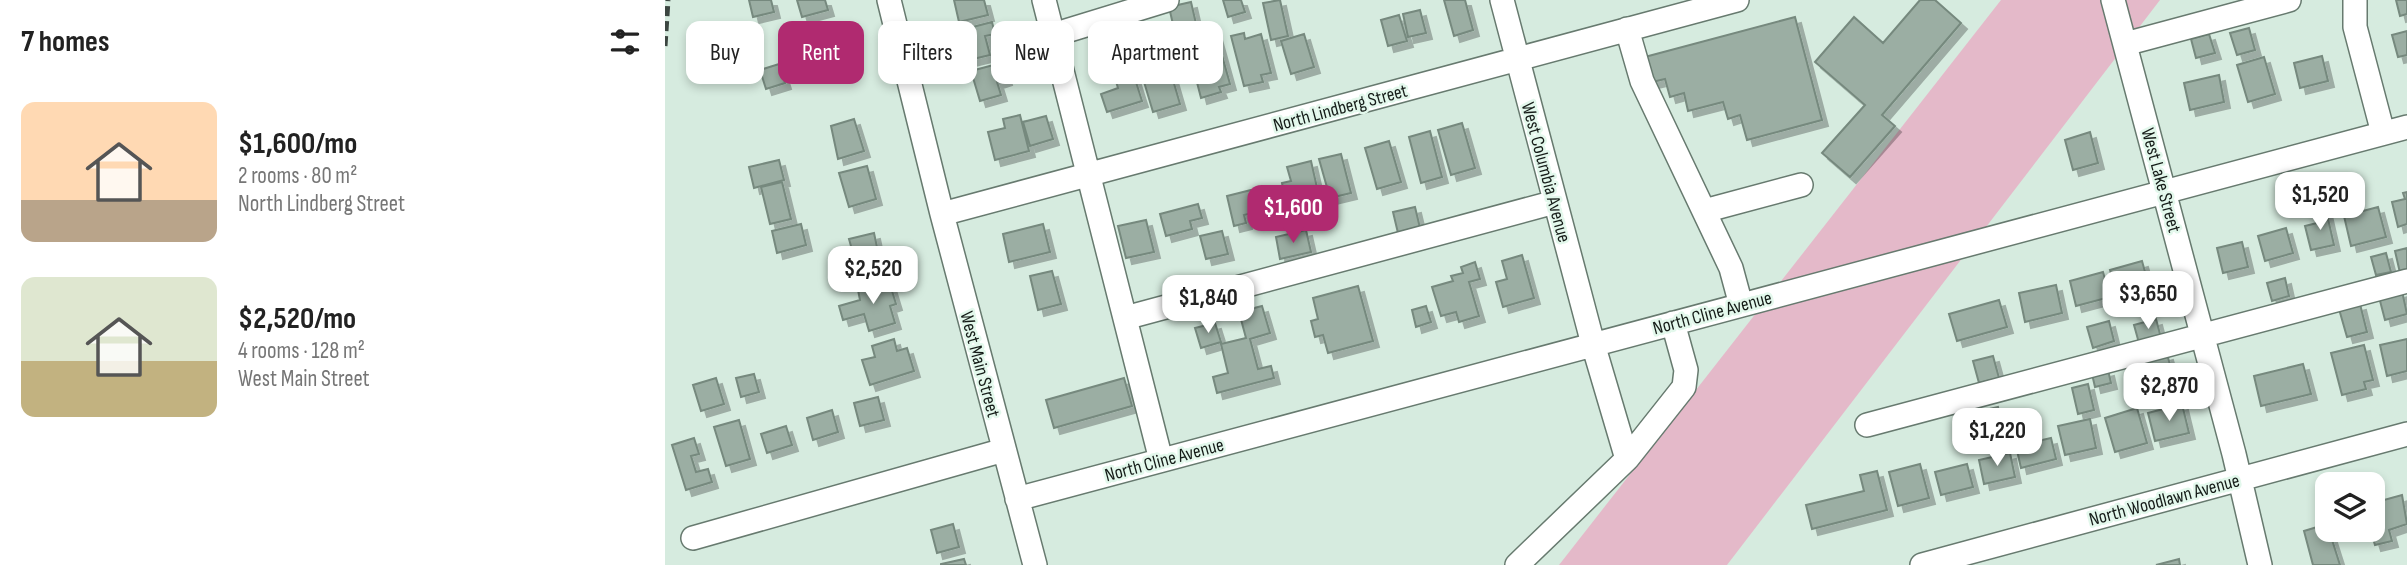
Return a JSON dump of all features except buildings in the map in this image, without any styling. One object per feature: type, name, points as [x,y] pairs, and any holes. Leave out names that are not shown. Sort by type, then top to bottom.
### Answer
[{"type":"street","name":"West Main Street","points":[[889,0],[942,214],[1035,565]]},
{"type":"street","points":[[1044,0],[1049,21]]},
{"type":"street","points":[[1074,29],[1167,0]]},
{"type":"street","name":"West Columbia Avenue","points":[[1502,0],[1593,344],[1627,459]]},
{"type":"street","name":"North Lindberg Street","points":[[942,214],[1737,0]]},
{"type":"street","name":"West Lake Street","points":[[2113,0],[2203,335],[2260,565]]},
{"type":"street","points":[[2125,44],[2289,0]]},
{"type":"street","points":[[2355,0],[2355,27],[2382,133]]},
{"type":"street","points":[[1627,29],[1642,81],[1731,268],[1741,305]]},
{"type":"street","points":[[1066,84],[1161,460]]},
{"type":"street","name":"North Cline Avenue","points":[[1017,499],[2407,127]]},
{"type":"street","points":[[1704,211],[1801,185]]},
{"type":"street","points":[[1125,318],[1555,202]]},
{"type":"street","points":[[1867,425],[2407,281]]},
{"type":"street","points":[[1517,565],[1627,459],[1684,387],[1686,370],[1673,323]]},
{"type":"street","name":"North Woodlawn Avenue","points":[[1922,565],[2407,434]]},
{"type":"street","points":[[693,538],[1004,450]]},
{"type":"shaded area","points":[[2001,0],[2160,0],[1727,565],[1559,565]]},
{"type":"railway","points":[[665,46],[668,0]]}]
